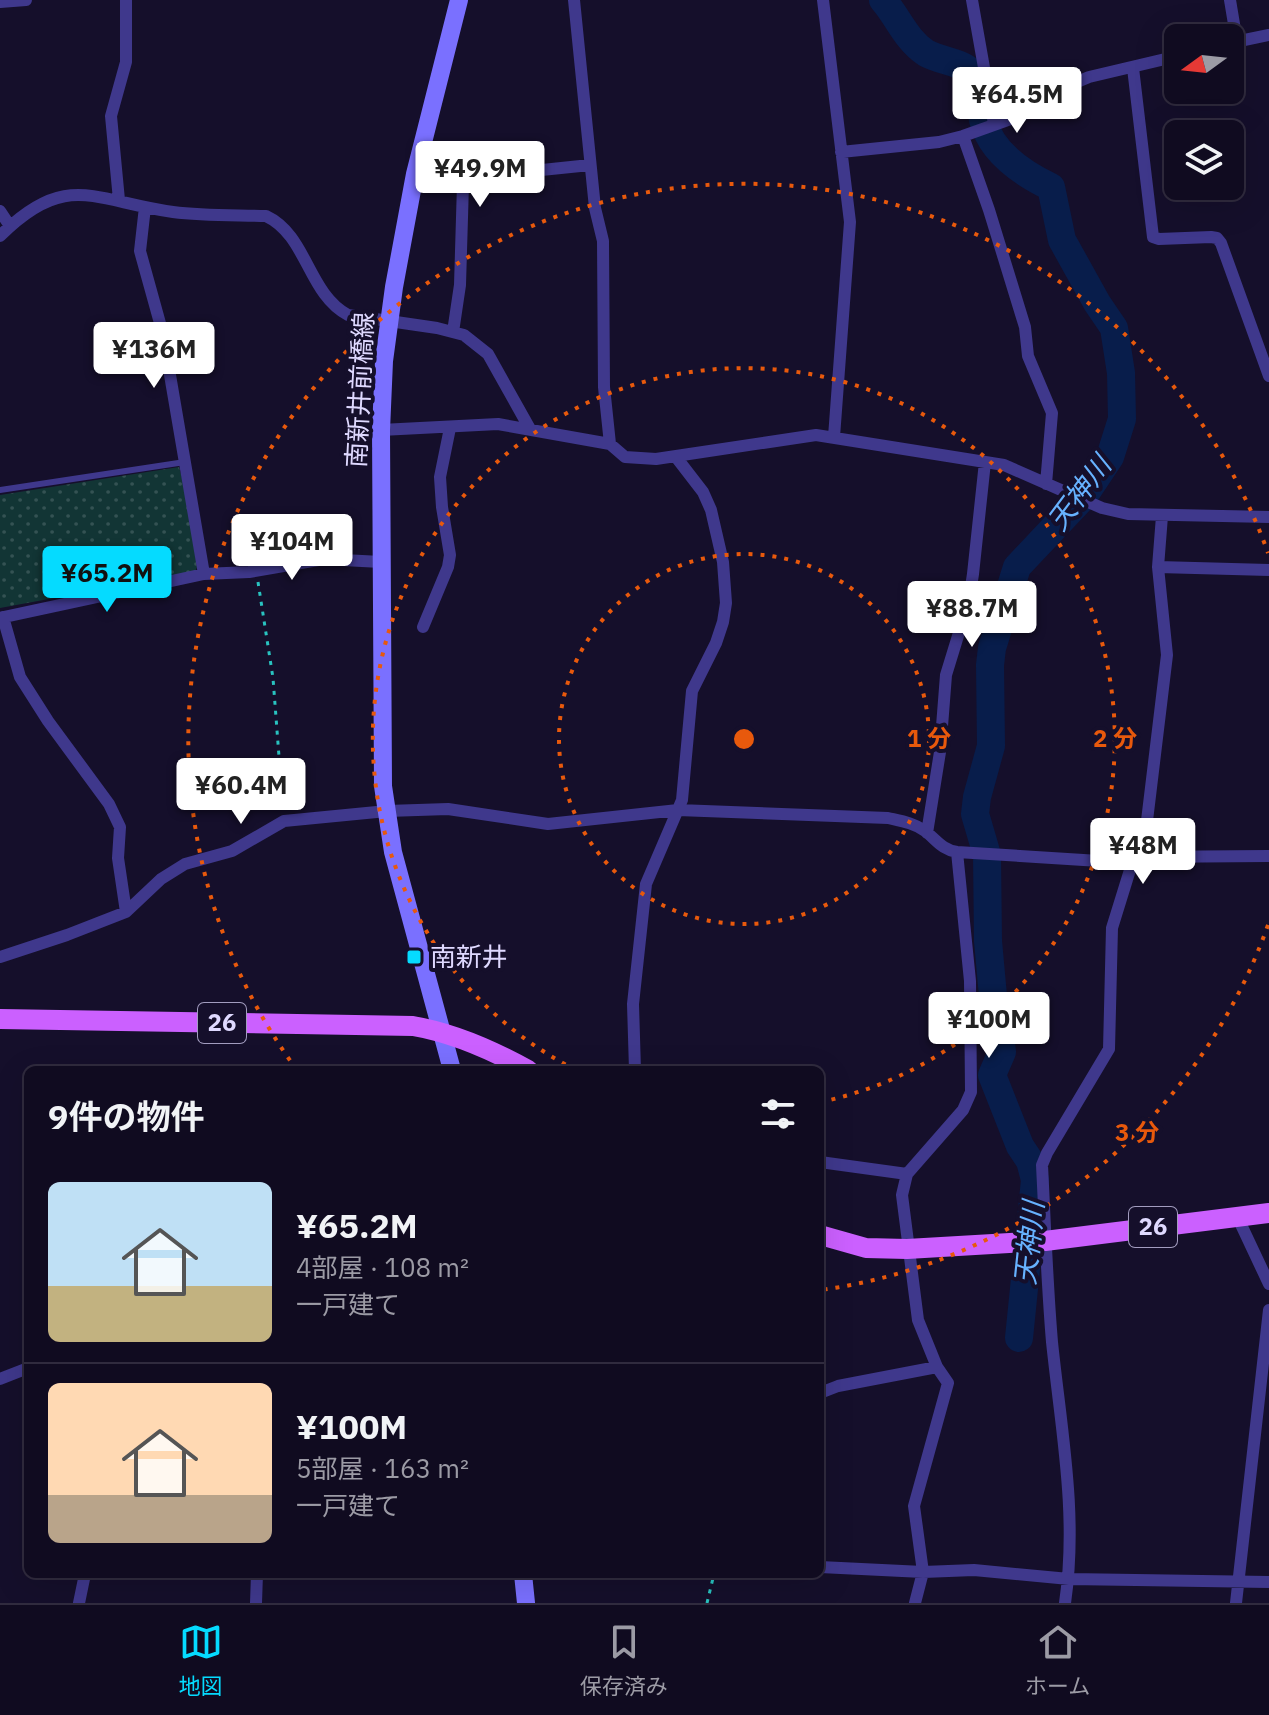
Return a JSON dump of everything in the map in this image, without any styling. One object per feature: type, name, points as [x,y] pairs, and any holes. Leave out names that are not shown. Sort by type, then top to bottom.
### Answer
[{"type":"main road","name":"南新井前橋線","points":[[451,1066],[393,852],[383,786],[381,430],[388,321],[415,174],[459,0]]},
{"type":"main road","name":"26","points":[[0,1019],[413,1026],[497,1052],[521,1066]]},
{"type":"main road","name":"26","points":[[824,1236],[866,1248],[907,1249],[1034,1241],[1269,1213]]},
{"type":"main road","points":[[523,1578],[526,1603]]},
{"type":"street","points":[[0,2],[26,0]]},
{"type":"street","points":[[119,200],[111,116],[126,62],[126,0]]},
{"type":"street","points":[[574,0],[595,208],[603,241],[604,387],[610,444]]},
{"type":"street","points":[[823,0],[850,222],[834,437]]},
{"type":"street","points":[[972,0],[994,124]]},
{"type":"street","points":[[1230,0],[1232,24]]},
{"type":"street","points":[[1244,40],[1269,35]]},
{"type":"street","points":[[841,152],[939,142],[963,136],[1022,115],[1070,85],[1089,77],[1164,60]]},
{"type":"street","points":[[1133,68],[1153,237],[1217,238],[1269,376]]},
{"type":"street","points":[[963,136],[1025,327],[1028,356],[1052,413],[1046,484]]},
{"type":"street","points":[[453,332],[460,285],[463,184],[475,177],[590,165]]},
{"type":"street","points":[[0,236],[34,206],[66,195],[85,195],[197,214],[266,216],[277,221],[323,295],[338,310],[348,315],[464,335],[488,354],[530,429]]},
{"type":"street","points":[[145,207],[140,251],[163,334],[204,574]]},
{"type":"street","points":[[0,211],[10,226]]},
{"type":"street","points":[[381,430],[498,424],[610,444],[625,457],[656,459],[816,435],[1017,469],[1102,508],[1128,514],[1269,517]]},
{"type":"street","points":[[423,627],[450,555],[440,477],[450,428]]},
{"type":"street","points":[[635,1066],[632,1034],[642,907],[653,863],[682,800],[692,691],[716,643],[726,603],[723,562],[711,510],[703,492],[676,457]]},
{"type":"street","points":[[927,833],[940,752],[946,675],[969,600],[985,462]]},
{"type":"street","points":[[1065,1603],[1069,1579],[1069,1483],[1052,1340],[1034,1241],[1042,1165],[1109,1049],[1112,928],[1132,860],[1146,829],[1167,655],[1158,567],[1162,516]]},
{"type":"street","points":[[126,912],[118,858],[120,827],[109,804],[20,677],[2,618],[204,574],[256,571],[324,559],[381,562]]},
{"type":"street","points":[[1158,567],[1269,570]]},
{"type":"street","points":[[0,957],[126,912],[161,879],[185,864],[232,851],[284,821],[387,811],[448,809],[548,824],[678,810],[888,818],[914,825],[939,846],[957,852],[1132,860],[1269,856]]},
{"type":"street","points":[[915,1603],[923,1572],[914,1506],[948,1383],[937,1367],[918,1320],[902,1195],[907,1174],[963,1110],[971,1092],[970,981],[957,852]]},
{"type":"street","points":[[824,1163],[907,1174]]},
{"type":"street","points":[[1237,1216],[1269,1284]]},
{"type":"street","points":[[1236,1603],[1269,1310]]},
{"type":"street","points":[[824,1391],[937,1367]]},
{"type":"street","points":[[0,1379],[24,1370]]},
{"type":"street","points":[[824,1567],[923,1572],[974,1570],[1069,1579],[1269,1582]]},
{"type":"street","points":[[79,1603],[84,1578]]},
{"type":"street","points":[[256,1603],[257,1578]]},
{"type":"lane","points":[[0,490],[185,462]]},
{"type":"path","points":[[256,571],[273,678],[284,821]]},
{"type":"path","points":[[707,1603],[713,1578]]},
{"type":"green space","points":[[179,467],[187,497],[197,567],[195,572],[0,608],[0,495]]},
{"type":"waterway","name":"天神川","points":[[883,0],[919,48],[971,72],[978,82],[983,120],[993,143],[1020,169],[1051,187],[1062,240],[1114,328],[1121,373],[1122,419],[1110,457],[1084,496],[1017,567],[992,648],[990,665],[991,746],[975,814],[987,855],[988,941],[995,1018],[1002,1052],[992,1075],[1020,1146],[1030,1161],[1035,1180],[1019,1338]]},
{"type":"place","name":"南新井","points":[[414,957]]}]
